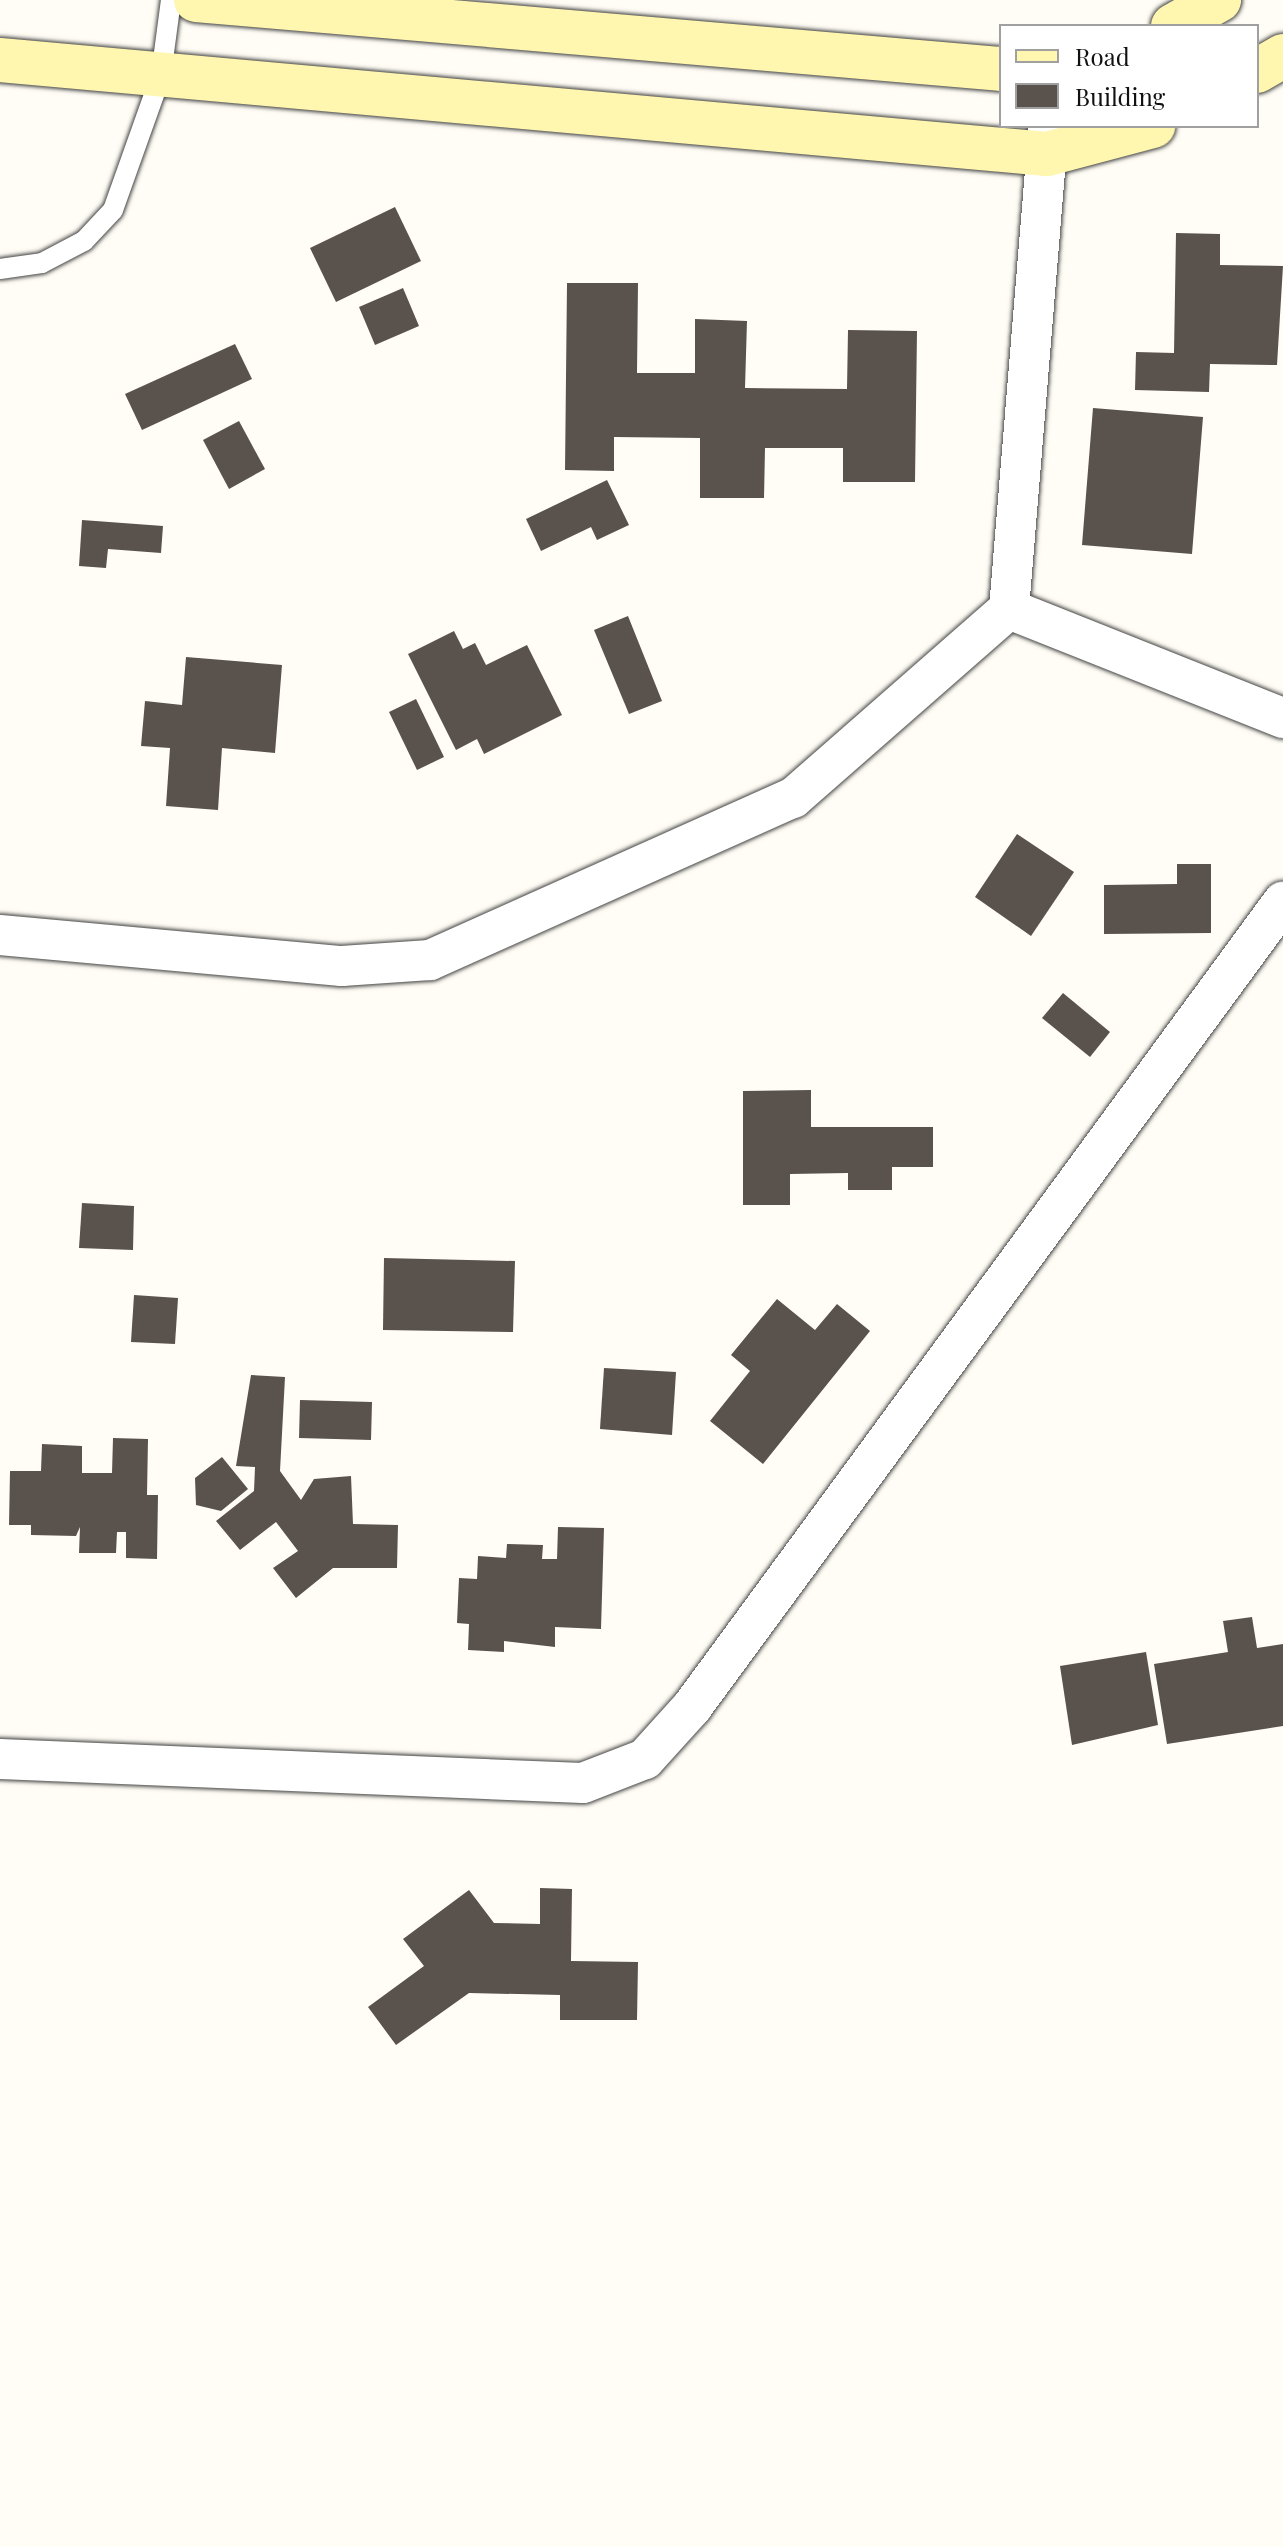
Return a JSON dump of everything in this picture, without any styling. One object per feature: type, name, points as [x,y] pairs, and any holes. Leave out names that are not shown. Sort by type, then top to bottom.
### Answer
[{"type":"main road","points":[[196,0],[999,69]]},
{"type":"main road","points":[[1177,24],[1219,0]]},
{"type":"main road","points":[[1259,70],[1283,56]]},
{"type":"main road","points":[[0,60],[161,75],[1048,140],[1138,128]]},
{"type":"street","points":[[0,935],[342,966],[430,960],[793,798],[1009,609],[1048,140]]},
{"type":"street","points":[[1009,609],[1283,718]]},
{"type":"street","points":[[0,1759],[583,1783],[645,1759],[692,1707],[1283,902]]},
{"type":"lane","points":[[0,269],[56,255],[84,241],[113,210],[161,75],[171,0]]},
{"type":"building","points":[[395,207],[421,261],[336,302],[310,248]]},
{"type":"building","points":[[1176,233],[1220,234],[1220,265],[1283,266],[1277,365],[1210,364],[1209,392],[1135,390],[1136,352],[1174,353]]},
{"type":"building","points":[[567,283],[638,283],[637,373],[695,373],[695,319],[747,321],[745,388],[847,389],[848,330],[917,331],[915,482],[843,482],[843,448],[765,448],[764,498],[700,498],[700,438],[614,437],[614,471],[565,470]]},
{"type":"building","points":[[403,288],[419,326],[375,345],[359,307]]},
{"type":"building","points":[[235,344],[252,379],[142,430],[125,394]]},
{"type":"building","points":[[1093,408],[1203,417],[1192,554],[1082,545]]},
{"type":"building","points":[[239,421],[265,469],[229,489],[203,440]]},
{"type":"building","points":[[607,480],[629,525],[597,540],[591,527],[541,551],[526,519]]},
{"type":"building","points":[[82,520],[163,526],[161,553],[108,549],[106,568],[79,566]]},
{"type":"building","points":[[628,616],[662,701],[629,714],[594,630]]},
{"type":"building","points":[[454,631],[463,649],[475,643],[486,665],[527,645],[562,715],[484,754],[477,739],[456,750],[408,654]]},
{"type":"building","points":[[186,657],[282,665],[275,753],[222,748],[218,810],[166,806],[170,748],[141,746],[145,701],[182,705]]},
{"type":"building","points":[[416,699],[444,757],[417,770],[389,712]]},
{"type":"building","points":[[1017,834],[1074,872],[1031,936],[975,897]]},
{"type":"building","points":[[1177,864],[1211,864],[1211,933],[1104,934],[1104,885],[1177,884]]},
{"type":"building","points":[[1063,993],[1110,1032],[1090,1057],[1042,1018]]},
{"type":"building","points":[[811,1090],[811,1127],[933,1127],[933,1167],[892,1167],[892,1190],[848,1190],[848,1173],[790,1174],[790,1205],[743,1205],[743,1091]]},
{"type":"building","points":[[82,1203],[134,1206],[133,1250],[79,1248]]},
{"type":"building","points":[[384,1258],[515,1261],[513,1332],[383,1330]]},
{"type":"building","points":[[134,1295],[178,1298],[175,1344],[131,1342]]},
{"type":"building","points":[[777,1299],[815,1330],[837,1304],[870,1331],[763,1464],[710,1421],[750,1371],[731,1355]]},
{"type":"building","points":[[604,1368],[676,1372],[672,1435],[600,1429]]},
{"type":"building","points":[[251,1375],[285,1377],[280,1471],[301,1500],[314,1479],[351,1476],[353,1524],[398,1525],[397,1568],[333,1568],[296,1598],[273,1568],[298,1551],[276,1522],[240,1550],[216,1521],[254,1491],[255,1467],[236,1466]]},
{"type":"building","points":[[300,1400],[372,1402],[371,1440],[299,1438]]},
{"type":"building","points":[[113,1438],[148,1439],[147,1495],[158,1495],[157,1559],[126,1558],[126,1532],[117,1532],[116,1553],[79,1553],[80,1527],[76,1536],[31,1535],[31,1525],[9,1525],[10,1471],[41,1471],[42,1444],[82,1446],[82,1473],[112,1473]]},
{"type":"building","points":[[222,1457],[248,1489],[221,1511],[196,1505],[195,1478]]},
{"type":"building","points":[[558,1527],[604,1528],[601,1629],[555,1627],[555,1647],[504,1641],[504,1652],[468,1650],[469,1624],[457,1623],[459,1578],[477,1579],[478,1556],[506,1558],[507,1544],[543,1545],[542,1559],[557,1559]]},
{"type":"building","points":[[1252,1617],[1257,1648],[1283,1644],[1283,1726],[1167,1744],[1154,1664],[1228,1652],[1223,1621]]},
{"type":"building","points":[[1146,1652],[1158,1725],[1072,1745],[1060,1666]]},
{"type":"building","points":[[540,1888],[572,1889],[571,1961],[638,1962],[637,2020],[560,2020],[560,1995],[469,1993],[396,2045],[368,2007],[424,1966],[403,1939],[469,1890],[494,1923],[540,1924]]}]
